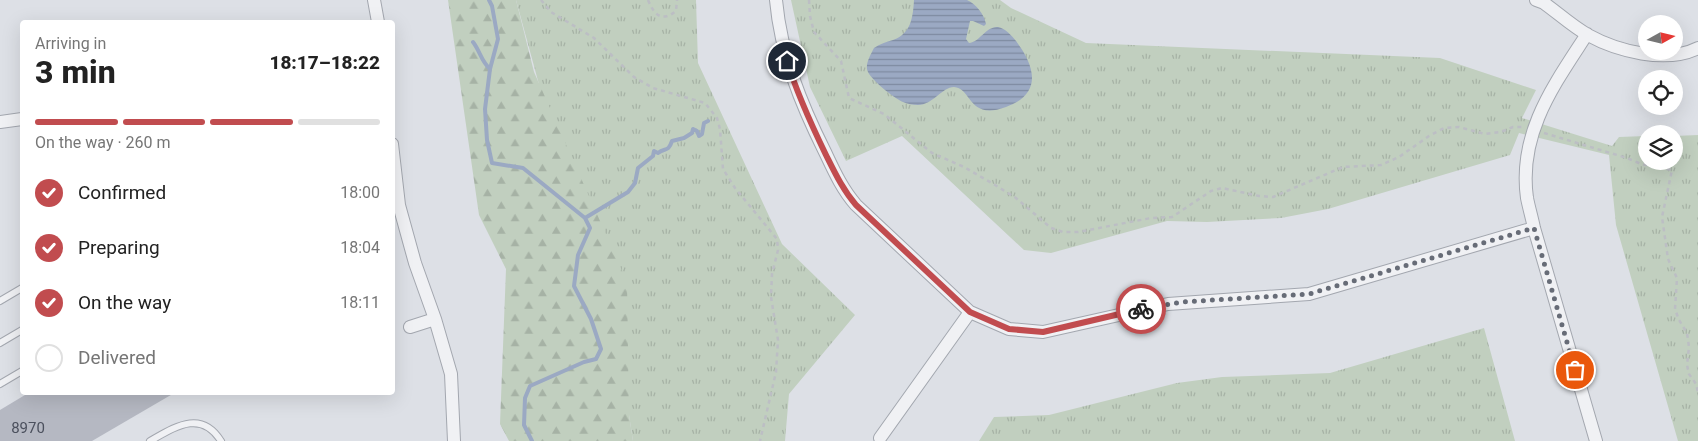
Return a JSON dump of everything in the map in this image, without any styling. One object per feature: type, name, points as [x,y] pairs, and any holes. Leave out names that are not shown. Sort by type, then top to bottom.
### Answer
[{"type":"street","points":[[374,0],[378,20]]},
{"type":"street","points":[[776,0],[787,61],[795,86],[812,126],[845,193],[970,312],[1009,329],[1043,332],[1168,304],[1309,294],[1534,228]]},
{"type":"street","points":[[1536,0],[1544,3],[1587,34],[1621,50],[1665,56],[1692,51],[1698,48]]},
{"type":"street","points":[[1587,34],[1549,93],[1533,130],[1527,168],[1527,197],[1534,228],[1596,441]]},
{"type":"street","points":[[0,122],[20,119]]},
{"type":"street","points":[[395,167],[400,205],[415,263],[435,319],[451,374],[454,441]]},
{"type":"street","points":[[880,438],[970,312]]},
{"type":"street","points":[[410,327],[435,319]]},
{"type":"lane","points":[[0,301],[20,289]]},
{"type":"lane","points":[[0,343],[20,331]]},
{"type":"lane","points":[[0,384],[20,372]]},
{"type":"lane","points":[[150,441],[179,424],[199,423],[214,430],[221,441]]},
{"type":"path","points":[[541,0],[551,12],[594,38],[634,77],[654,88],[704,103],[717,118],[724,169],[735,188],[777,239],[778,250],[772,274],[771,297],[778,340],[776,372],[760,441]]},
{"type":"path","points":[[648,0],[654,12],[660,17],[670,16],[676,12],[676,0]]},
{"type":"path","points":[[809,0],[814,32],[841,60],[849,98],[884,114],[932,153],[964,167],[995,185],[1016,198],[1051,228],[1063,232],[1078,232],[1151,218],[1172,217],[1211,192],[1222,188],[1273,197],[1344,167],[1381,164],[1399,157],[1444,128],[1459,126],[1485,134],[1501,132],[1513,127],[1523,127],[1627,158],[1641,164],[1672,170],[1662,217],[1668,259],[1677,278],[1676,309],[1679,320],[1687,333],[1689,348],[1687,365],[1689,374],[1696,384],[1698,392]]},
{"type":"green space","points":[[448,0],[516,0],[534,72],[627,282],[629,415],[633,441],[509,441],[500,424],[506,269],[479,215]]},
{"type":"green space","points":[[516,0],[696,0],[698,63],[782,244],[855,315],[789,394],[785,441],[633,441],[629,415]]},
{"type":"green space","points":[[791,0],[1000,0],[1011,8],[1086,43],[1440,58],[1536,90],[1522,118],[1612,146],[1619,137],[1638,136],[1638,170],[1683,170],[1683,136],[1698,135],[1698,441],[1678,441],[1616,225],[1609,155],[1519,133],[1510,155],[1328,209],[1281,218],[1207,222],[1167,221],[1051,253],[1024,250],[902,136],[846,161],[810,87]]},
{"type":"green space","points":[[1484,328],[1515,441],[979,441],[994,417],[1049,415],[1177,383],[1222,377],[1330,373]]},
{"type":"water","points":[[914,0],[967,0],[973,4],[981,13],[986,24],[984,26],[970,21],[966,39],[969,43],[994,27],[1008,32],[1023,50],[1031,69],[1032,78],[1026,95],[1006,107],[984,110],[972,103],[960,89],[954,87],[945,90],[928,102],[918,105],[903,102],[882,88],[869,73],[867,69],[868,61],[874,48],[904,34],[912,19]]},
{"type":"building","points":[[25,395],[171,395],[92,441],[0,441],[0,410]]},
{"type":"waterway","points":[[489,0],[492,6],[498,39],[490,69],[485,109],[487,140],[492,163],[523,168],[585,218],[590,228],[578,255],[574,286],[591,319],[601,349],[596,359],[584,362],[530,386],[525,398],[524,425],[532,441]]},
{"type":"waterway","points":[[473,42],[490,69]]},
{"type":"waterway","points":[[585,218],[628,192],[635,183],[638,168],[653,156],[654,151],[658,153],[668,148],[672,141],[684,138],[692,133],[693,129],[697,131],[699,136],[702,134],[704,123],[708,121]]},
{"type":"way so far","points":[[1141,309],[1182,302],[1292,297],[1325,291],[1534,228],[1575,370]]},
{"type":"route","points":[[787,61],[795,86],[812,126],[845,193],[970,312],[1009,329],[1043,332],[1141,309]]}]
